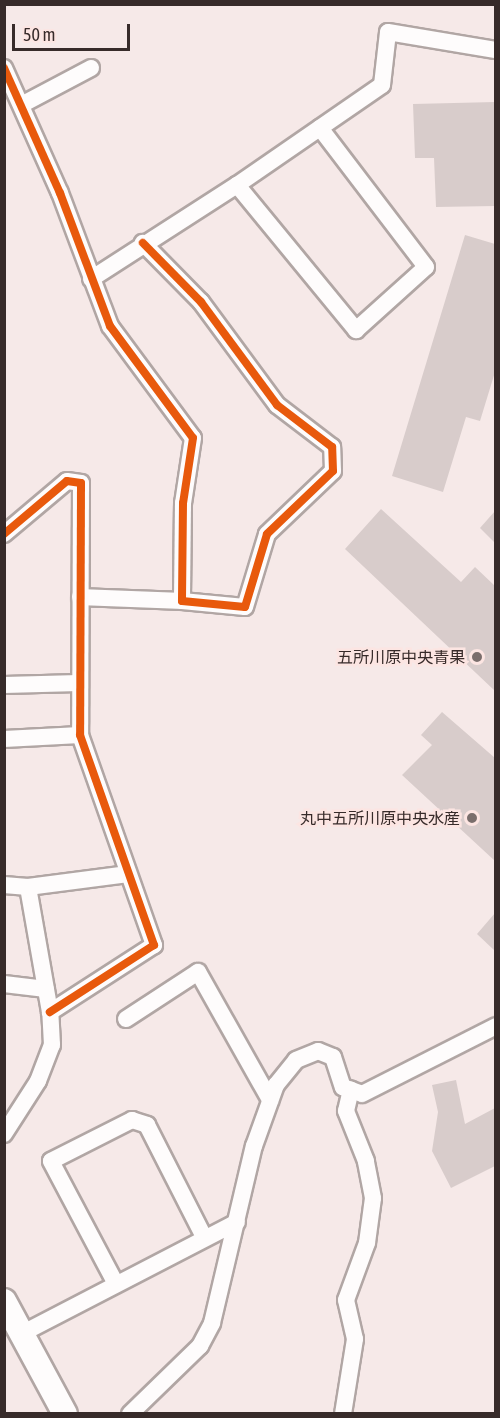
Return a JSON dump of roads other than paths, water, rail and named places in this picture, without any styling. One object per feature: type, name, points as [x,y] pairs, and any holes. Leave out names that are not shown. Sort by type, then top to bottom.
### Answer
[{"type":"main road","points":[[4,1301],[65,1413]]},
{"type":"street","points":[[91,279],[143,243],[237,185],[382,85],[388,32],[495,50]]},
{"type":"street","points":[[4,68],[23,104],[110,326],[193,438],[183,503],[182,601]]},
{"type":"street","points":[[23,104],[91,68]]},
{"type":"street","points":[[237,185],[356,330],[426,267],[320,128]]},
{"type":"street","points":[[80,597],[182,601],[245,607],[267,534],[333,471],[332,447],[277,405],[201,302],[143,243]]},
{"type":"street","points":[[4,534],[67,481],[81,483],[80,735],[154,945],[50,1012]]},
{"type":"street","points":[[4,685],[79,683]]},
{"type":"street","points":[[4,739],[80,735]]},
{"type":"street","points":[[4,885],[28,887],[128,874]]},
{"type":"street","points":[[4,1134],[38,1081],[52,1045],[50,1012],[28,887]]},
{"type":"street","points":[[126,1019],[198,972],[270,1100]]},
{"type":"street","points":[[4,984],[46,989]]},
{"type":"street","points":[[130,1413],[200,1346],[212,1323],[254,1146],[276,1085],[296,1060],[318,1051],[333,1057],[343,1087],[362,1094],[495,1026]]},
{"type":"street","points":[[343,1413],[355,1339],[346,1300],[367,1243],[372,1198],[366,1161],[346,1112],[351,1090]]},
{"type":"street","points":[[116,1284],[51,1161],[132,1120],[147,1125],[204,1237]]},
{"type":"street","points":[[23,1334],[204,1237],[237,1222]]},
{"type":"place","name":"五所川原中央青果","points":[[477,657]]},
{"type":"place","name":"丸中五所川原中央水産","points":[[472,818]]}]
